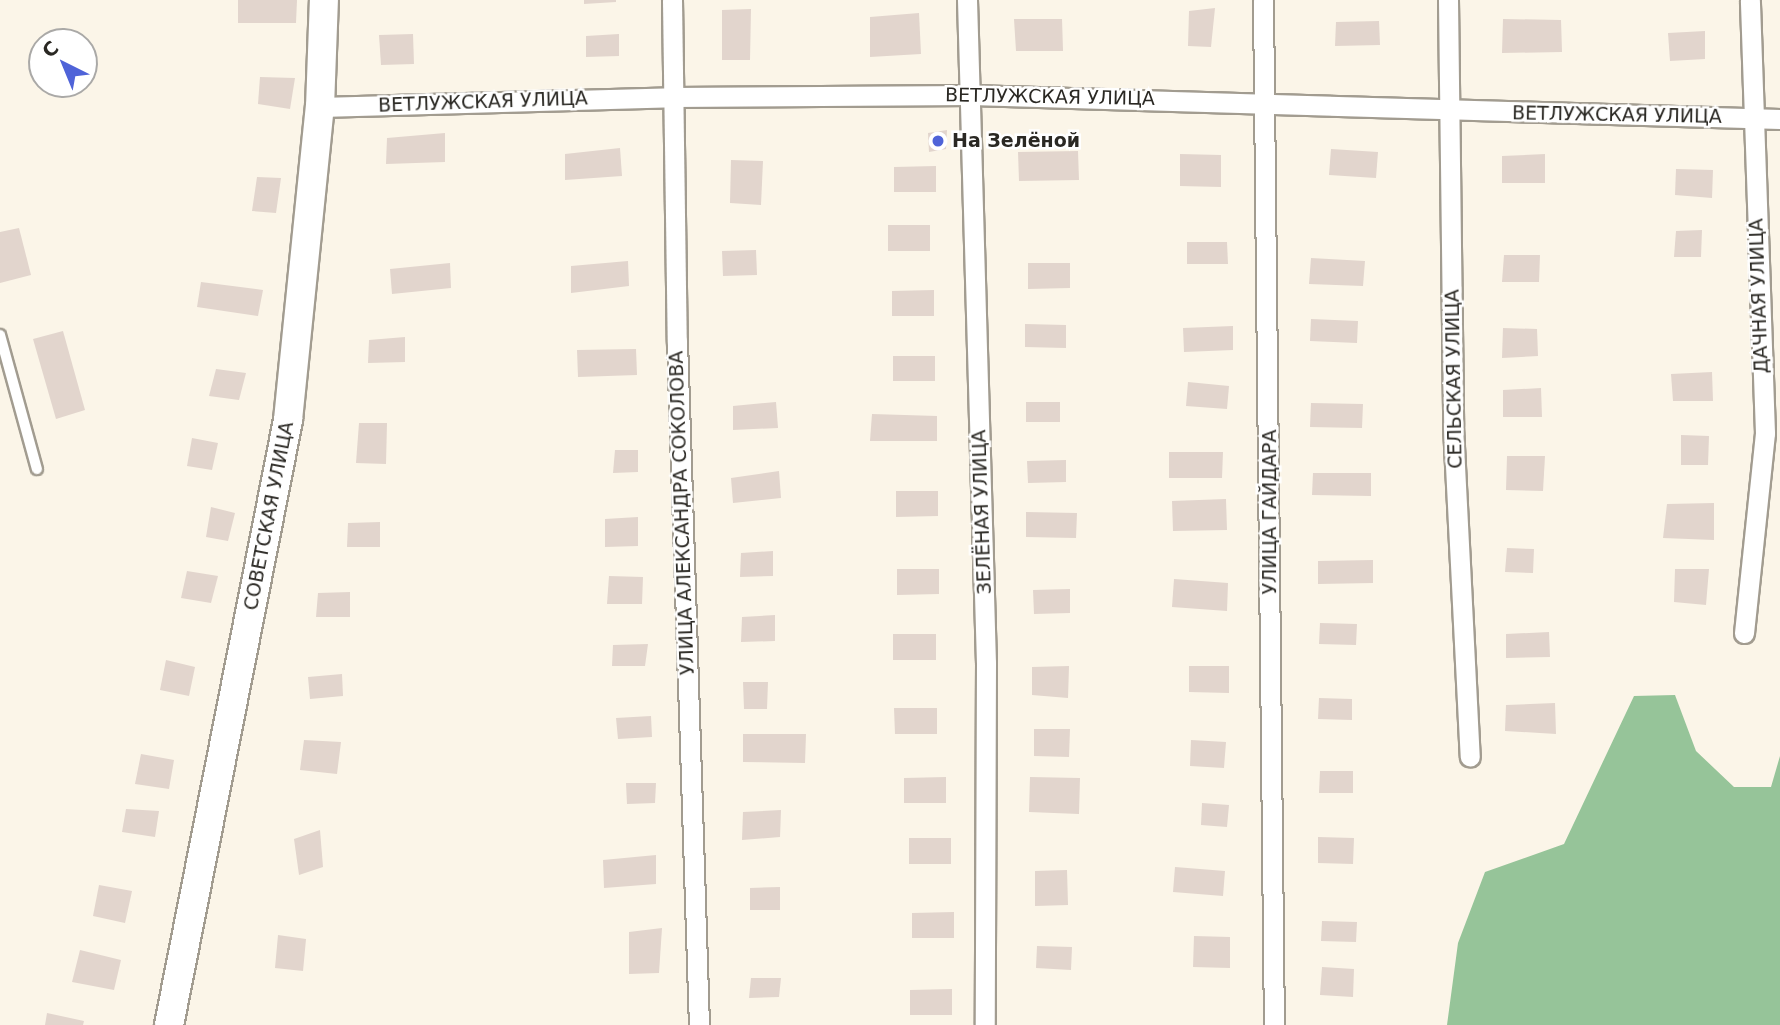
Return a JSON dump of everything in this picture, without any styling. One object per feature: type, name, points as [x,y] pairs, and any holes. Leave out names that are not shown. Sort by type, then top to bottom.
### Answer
[{"type":"street","name":"СОВЕТСКАЯ УЛИЦА","points":[[169,1025],[288,420],[320,107],[324,0]]},
{"type":"street","name":"УЛИЦА АЛЕКСАНДРА СОКОЛОВА","points":[[672,0],[699,1025]]},
{"type":"street","name":"ЗЕЛЁНАЯ УЛИЦА","points":[[967,0],[986,663],[985,1025]]},
{"type":"street","name":"УЛИЦА ГАЙДАРА","points":[[1263,0],[1267,101],[1274,1025]]},
{"type":"street","name":"СЕЛЬСКАЯ УЛИЦА","points":[[1448,0],[1453,426],[1470,757]]},
{"type":"street","name":"ДАЧНАЯ УЛИЦА","points":[[1744,633],[1765,433],[1750,0]]},
{"type":"street","name":"ВЕТЛУЖСКАЯ УЛИЦА","points":[[320,107],[673,97],[971,95],[1267,101],[1451,112],[1780,119]]},
{"type":"lane","points":[[0,335],[37,469]]},
{"type":"green space","points":[[1675,695],[1696,751],[1734,787],[1771,787],[1780,756],[1780,1025],[1447,1025],[1458,943],[1485,872],[1564,844],[1634,696]]},
{"type":"building","points":[[238,0],[297,0],[296,23],[238,23]]},
{"type":"building","points":[[584,0],[616,0],[616,2],[584,4]]},
{"type":"building","points":[[1215,8],[1211,47],[1188,46],[1189,11]]},
{"type":"building","points":[[751,9],[750,60],[722,60],[722,10]]},
{"type":"building","points":[[919,13],[921,54],[870,57],[870,17]]},
{"type":"building","points":[[1014,19],[1062,19],[1063,51],[1016,51]]},
{"type":"building","points":[[1503,19],[1561,20],[1562,52],[1502,53]]},
{"type":"building","points":[[1379,21],[1380,45],[1335,46],[1336,22]]},
{"type":"building","points":[[1705,31],[1705,59],[1670,61],[1668,33]]},
{"type":"building","points":[[413,34],[414,64],[381,65],[379,35]]},
{"type":"building","points":[[619,34],[619,56],[586,57],[586,36]]},
{"type":"building","points":[[260,77],[295,78],[290,109],[258,104]]},
{"type":"building","name":"На Зелёной","points":[[947,130],[946,149],[929,152],[928,133]]},
{"type":"building","points":[[445,133],[445,162],[386,164],[387,138]]},
{"type":"building","points":[[620,148],[622,176],[565,180],[565,154]]},
{"type":"building","points":[[1331,149],[1378,152],[1376,178],[1329,175]]},
{"type":"building","points":[[1078,151],[1079,180],[1019,181],[1018,152]]},
{"type":"building","points":[[1180,154],[1221,155],[1221,187],[1180,186]]},
{"type":"building","points":[[1545,154],[1545,183],[1502,183],[1502,156]]},
{"type":"building","points":[[731,160],[763,161],[761,205],[730,203]]},
{"type":"building","points":[[936,166],[936,192],[894,192],[894,167]]},
{"type":"building","points":[[1676,169],[1713,170],[1712,198],[1675,195]]},
{"type":"building","points":[[257,177],[281,178],[276,213],[252,211]]},
{"type":"building","points":[[888,225],[930,225],[930,251],[888,251]]},
{"type":"building","points":[[19,228],[31,275],[0,283],[0,232]]},
{"type":"building","points":[[1702,230],[1701,257],[1674,257],[1676,231]]},
{"type":"building","points":[[1187,242],[1227,242],[1228,264],[1187,264]]},
{"type":"building","points":[[756,250],[757,275],[723,276],[722,251]]},
{"type":"building","points":[[1504,255],[1540,255],[1539,282],[1502,282]]},
{"type":"building","points":[[1311,258],[1365,261],[1363,286],[1309,284]]},
{"type":"building","points":[[628,261],[629,286],[571,293],[571,266]]},
{"type":"building","points":[[450,263],[451,288],[392,294],[390,269]]},
{"type":"building","points":[[1028,263],[1070,263],[1070,288],[1028,289]]},
{"type":"building","points":[[201,282],[263,290],[258,316],[197,307]]},
{"type":"building","points":[[934,290],[934,316],[892,316],[892,291]]},
{"type":"building","points":[[1311,319],[1358,321],[1357,343],[1310,341]]},
{"type":"building","points":[[1025,324],[1066,325],[1066,348],[1025,347]]},
{"type":"building","points":[[1233,326],[1233,350],[1184,352],[1183,328]]},
{"type":"building","points":[[1503,328],[1537,329],[1538,356],[1502,358]]},
{"type":"building","points":[[63,331],[85,410],[56,419],[33,339]]},
{"type":"building","points":[[405,337],[405,362],[368,363],[369,340]]},
{"type":"building","points":[[636,349],[637,375],[578,377],[577,350]]},
{"type":"building","points":[[893,356],[935,356],[935,381],[893,381]]},
{"type":"building","points":[[216,369],[246,373],[239,400],[209,396]]},
{"type":"building","points":[[1712,372],[1713,401],[1673,401],[1671,374]]},
{"type":"building","points":[[1188,382],[1229,386],[1227,409],[1186,406]]},
{"type":"building","points":[[1541,388],[1542,417],[1503,417],[1503,390]]},
{"type":"building","points":[[776,402],[778,428],[733,430],[733,406]]},
{"type":"building","points":[[1026,402],[1060,402],[1060,422],[1026,422]]},
{"type":"building","points":[[1311,403],[1363,404],[1362,428],[1310,427]]},
{"type":"building","points":[[872,414],[937,416],[937,441],[870,441]]},
{"type":"building","points":[[359,423],[387,423],[386,464],[356,463]]},
{"type":"building","points":[[1681,435],[1709,436],[1708,465],[1681,465]]},
{"type":"building","points":[[192,438],[218,443],[212,470],[187,466]]},
{"type":"building","points":[[615,450],[638,450],[638,472],[613,473]]},
{"type":"building","points":[[1169,452],[1223,452],[1222,478],[1169,478]]},
{"type":"building","points":[[1507,456],[1545,456],[1543,491],[1506,490]]},
{"type":"building","points":[[1066,460],[1066,482],[1028,483],[1027,461]]},
{"type":"building","points":[[779,471],[781,498],[733,503],[731,478]]},
{"type":"building","points":[[1313,473],[1371,473],[1371,496],[1312,495]]},
{"type":"building","points":[[896,491],[938,491],[938,516],[896,517]]},
{"type":"building","points":[[1226,499],[1227,530],[1173,531],[1172,501]]},
{"type":"building","points":[[1714,503],[1714,540],[1663,538],[1667,504]]},
{"type":"building","points":[[211,507],[235,513],[228,541],[206,537]]},
{"type":"building","points":[[1026,512],[1077,513],[1076,538],[1026,537]]},
{"type":"building","points":[[638,517],[638,546],[605,547],[605,519]]},
{"type":"building","points":[[380,522],[380,547],[347,547],[348,523]]},
{"type":"building","points":[[1507,548],[1534,549],[1533,573],[1505,572]]},
{"type":"building","points":[[773,551],[773,576],[740,577],[741,553]]},
{"type":"building","points":[[1373,560],[1373,583],[1318,584],[1318,561]]},
{"type":"building","points":[[897,569],[939,569],[939,594],[897,595]]},
{"type":"building","points":[[1675,569],[1709,569],[1706,605],[1674,602]]},
{"type":"building","points":[[187,571],[218,576],[211,603],[181,598]]},
{"type":"building","points":[[609,576],[643,577],[642,604],[607,604]]},
{"type":"building","points":[[1174,579],[1228,583],[1227,611],[1172,607]]},
{"type":"building","points":[[1070,589],[1070,613],[1034,614],[1033,590]]},
{"type":"building","points":[[350,592],[350,617],[316,617],[318,593]]},
{"type":"building","points":[[775,615],[775,641],[741,642],[742,617]]},
{"type":"building","points":[[1320,623],[1357,624],[1356,645],[1319,644]]},
{"type":"building","points":[[1549,632],[1550,657],[1506,658],[1506,634]]},
{"type":"building","points":[[893,634],[936,634],[936,660],[893,660]]},
{"type":"building","points":[[648,644],[645,666],[612,666],[613,645]]},
{"type":"building","points":[[166,660],[195,667],[189,696],[160,690]]},
{"type":"building","points":[[1069,666],[1068,698],[1032,695],[1032,667]]},
{"type":"building","points":[[1189,666],[1229,666],[1229,693],[1189,692]]},
{"type":"building","points":[[342,674],[343,696],[310,699],[308,677]]},
{"type":"building","points":[[743,682],[768,682],[767,709],[744,709]]},
{"type":"building","points":[[1319,698],[1352,699],[1352,720],[1318,719]]},
{"type":"building","points":[[1555,703],[1556,734],[1505,731],[1506,705]]},
{"type":"building","points":[[894,708],[937,708],[937,734],[895,734]]},
{"type":"building","points":[[651,716],[652,737],[618,739],[616,718]]},
{"type":"building","points":[[1034,729],[1070,729],[1069,757],[1034,756]]},
{"type":"building","points":[[743,734],[806,734],[805,763],[743,762]]},
{"type":"building","points":[[304,740],[341,742],[337,774],[300,770]]},
{"type":"building","points":[[1191,740],[1226,742],[1224,768],[1190,766]]},
{"type":"building","points":[[141,754],[174,760],[169,789],[135,784]]},
{"type":"building","points":[[1320,771],[1353,771],[1353,793],[1319,793]]},
{"type":"building","points":[[946,777],[946,803],[904,803],[904,778]]},
{"type":"building","points":[[1030,777],[1080,778],[1079,814],[1029,812]]},
{"type":"building","points":[[626,783],[656,783],[655,803],[627,804]]},
{"type":"building","points":[[1202,803],[1229,805],[1227,827],[1201,825]]},
{"type":"building","points":[[126,809],[159,811],[155,837],[122,832]]},
{"type":"building","points":[[781,810],[780,837],[742,840],[743,812]]},
{"type":"building","points":[[320,830],[323,867],[299,875],[294,839]]},
{"type":"building","points":[[1318,837],[1354,838],[1353,864],[1318,863]]},
{"type":"building","points":[[909,838],[951,838],[951,864],[909,864]]},
{"type":"building","points":[[656,855],[656,884],[604,888],[603,860]]},
{"type":"building","points":[[1175,867],[1225,871],[1223,896],[1173,892]]},
{"type":"building","points":[[1067,870],[1068,905],[1035,906],[1035,871]]},
{"type":"building","points":[[99,885],[132,891],[125,923],[93,916]]},
{"type":"building","points":[[780,887],[780,910],[750,910],[750,888]]},
{"type":"building","points":[[954,912],[954,938],[912,938],[912,913]]},
{"type":"building","points":[[1322,921],[1357,922],[1356,942],[1321,941]]},
{"type":"building","points":[[662,928],[659,973],[629,974],[629,932]]},
{"type":"building","points":[[278,935],[306,939],[303,971],[275,968]]},
{"type":"building","points":[[1194,936],[1230,937],[1230,968],[1193,967]]},
{"type":"building","points":[[1037,946],[1072,947],[1071,970],[1036,968]]},
{"type":"building","points":[[80,950],[121,960],[114,990],[72,982]]},
{"type":"building","points":[[1322,967],[1354,969],[1353,997],[1320,995]]},
{"type":"building","points":[[751,978],[781,978],[779,997],[749,998]]},
{"type":"building","points":[[952,989],[952,1015],[910,1015],[910,990]]},
{"type":"building","points":[[47,1013],[84,1021],[83,1025],[45,1025]]},
{"type":"place","name":"На Зелёной","points":[[938,141]]}]
